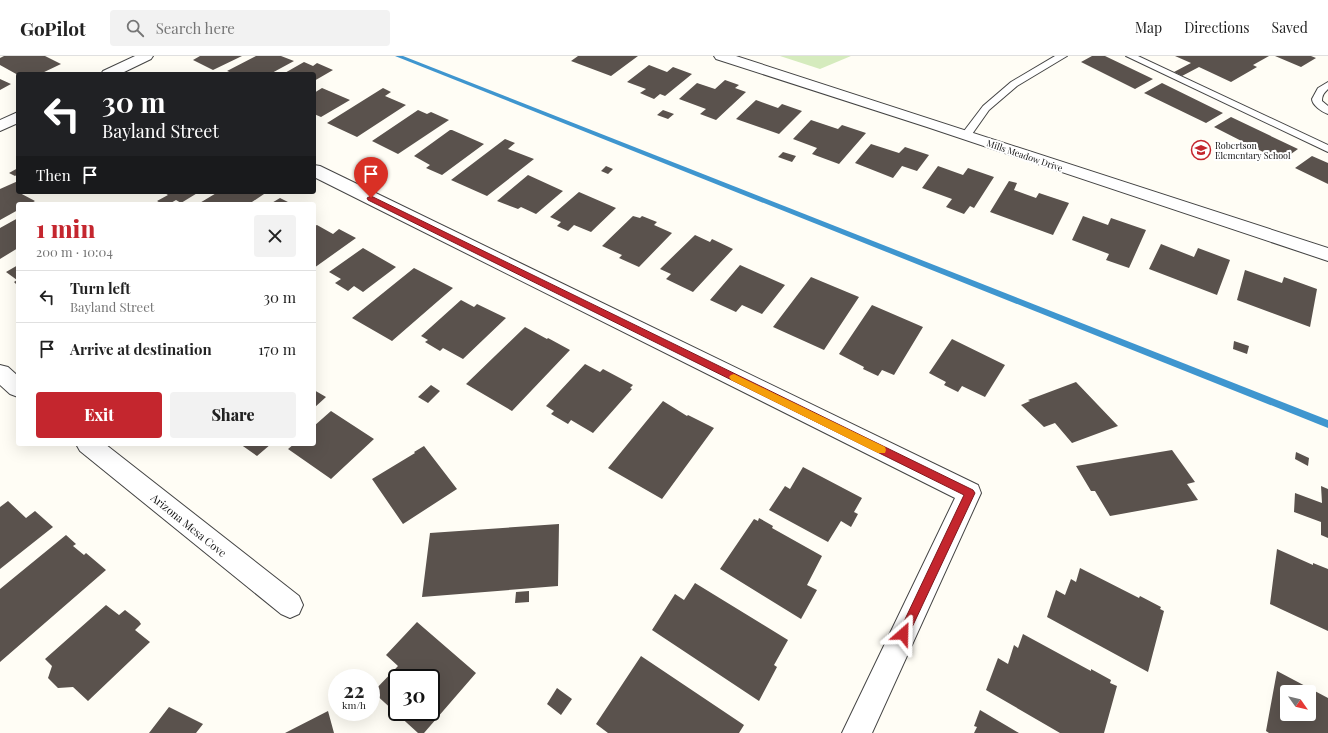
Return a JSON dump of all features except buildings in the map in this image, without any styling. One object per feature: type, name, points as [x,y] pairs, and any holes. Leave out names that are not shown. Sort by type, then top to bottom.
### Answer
[{"type":"street","points":[[116,72],[146,56]]},
{"type":"street","name":"Mills Meadow Drive","points":[[721,56],[966,135],[1328,255]]},
{"type":"street","points":[[0,126],[16,118]]},
{"type":"street","points":[[316,171],[970,493],[857,733]]},
{"type":"street","points":[[0,373],[16,386]]},
{"type":"street","name":"Arizona Mesa Cove","points":[[91,446],[290,605]]},
{"type":"lane","points":[[966,135],[986,108],[1014,84],[1062,56]]},
{"type":"lane","points":[[1131,56],[1328,149]]},
{"type":"lane","points":[[1328,85],[1319,91],[1316,97],[1317,102],[1328,111]]},
{"type":"green space","points":[[780,56],[851,56],[820,69]]},
{"type":"waterway","points":[[398,56],[1328,424]]},
{"type":"slow traffic","points":[[734,377],[882,450]]},
{"type":"place","name":"Robertson Elementary School","points":[[1201,150]]},
{"type":"route","points":[[371,198],[970,493],[903,634]]}]
